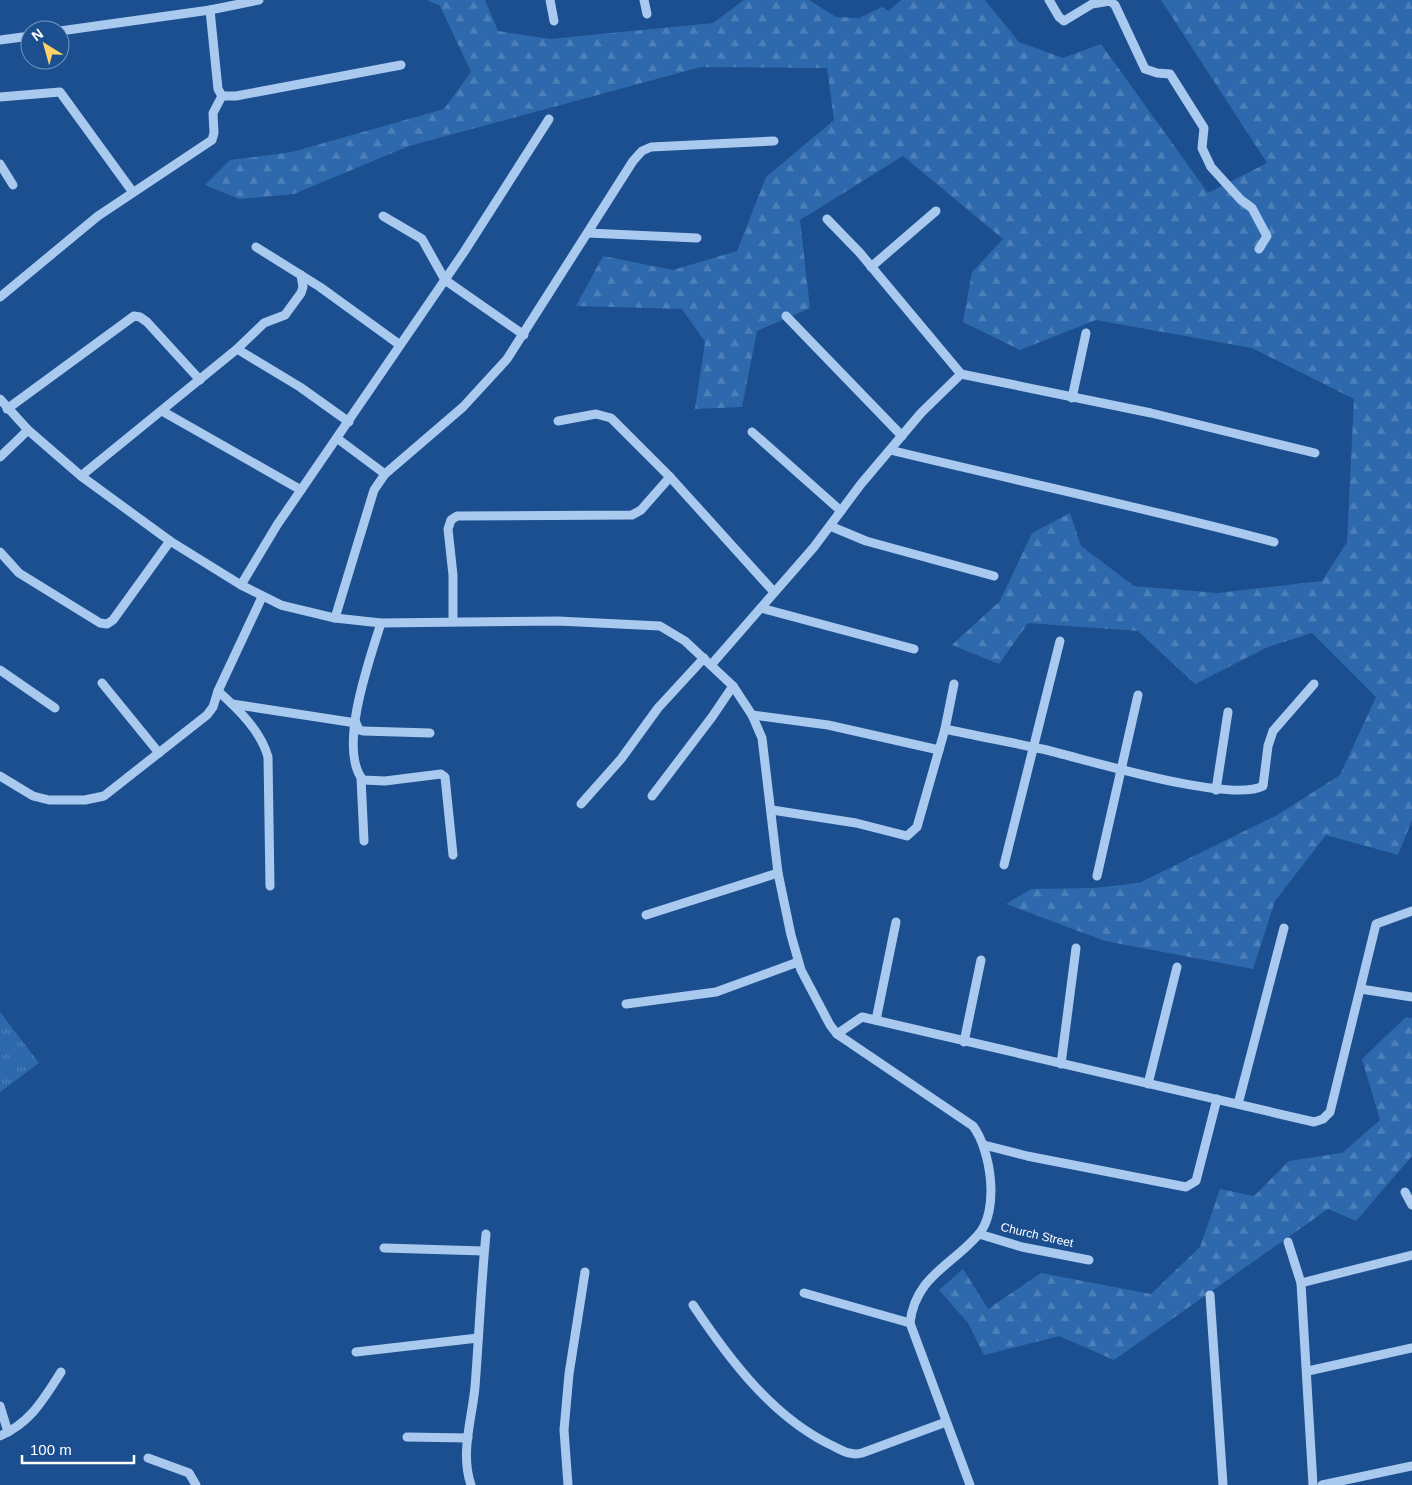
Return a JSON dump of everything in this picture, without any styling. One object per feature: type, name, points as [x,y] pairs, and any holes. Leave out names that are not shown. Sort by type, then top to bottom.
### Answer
[{"type":"street","points":[[70,31],[210,10],[259,0]]},
{"type":"street","points":[[550,0],[554,21]]},
{"type":"street","points":[[644,0],[647,14]]},
{"type":"street","points":[[1049,0],[1059,17],[1064,21],[1092,4],[1110,1],[1115,5],[1145,69],[1157,73],[1170,74],[1204,128],[1202,148],[1211,167],[1240,200],[1252,208],[1267,236],[1259,249]]},
{"type":"street","points":[[210,10],[218,90],[222,96]]},
{"type":"street","points":[[0,40],[20,37]]},
{"type":"street","points":[[222,96],[236,96],[401,65]]},
{"type":"street","points":[[0,86],[1,97],[60,92],[132,191]]},
{"type":"street","points":[[0,297],[98,216],[132,191],[212,140],[214,133],[213,113],[222,96]]},
{"type":"street","points":[[241,585],[277,525],[338,439],[445,280],[550,119]]},
{"type":"street","points":[[334,618],[374,490],[385,474],[463,407],[507,359],[633,161],[642,151],[651,147],[774,141]]},
{"type":"street","points":[[0,164],[13,184]]},
{"type":"street","points":[[871,267],[936,211]]},
{"type":"street","points":[[383,216],[422,239],[445,280],[524,335]]},
{"type":"street","points":[[826,219],[871,267],[961,374],[1151,413],[1315,453]]},
{"type":"street","points":[[588,233],[697,238]]},
{"type":"street","points":[[256,247],[301,275],[400,345]]},
{"type":"street","points":[[81,476],[200,380],[264,323],[285,314],[302,293],[304,286],[301,275]]},
{"type":"street","points":[[7,409],[134,316],[140,317],[147,322],[200,380]]},
{"type":"street","points":[[786,316],[902,436]]},
{"type":"street","points":[[1072,398],[1086,333]]},
{"type":"street","points":[[237,349],[300,387],[349,422]]},
{"type":"street","points":[[581,804],[621,759],[658,708],[708,662],[761,608],[921,413],[961,374]]},
{"type":"street","points":[[0,399],[7,409],[28,430],[81,476],[170,541],[241,585],[281,605],[334,618],[381,623],[558,621],[660,626],[685,641],[733,686],[752,715],[762,738],[778,873],[798,962],[830,1025],[837,1034],[958,1114],[973,1126],[984,1145],[990,1171],[990,1196],[979,1234],[937,1271],[919,1293],[911,1308],[910,1323],[970,1485]]},
{"type":"street","points":[[162,411],[301,490]]},
{"type":"street","points":[[558,421],[596,414],[611,418],[623,427],[774,592]]},
{"type":"street","points":[[0,457],[28,430]]},
{"type":"street","points":[[752,432],[841,511]]},
{"type":"street","points":[[338,439],[385,474]]},
{"type":"street","points":[[890,450],[1025,483],[1159,512],[1274,542]]},
{"type":"street","points":[[453,621],[453,575],[448,529],[451,520],[458,516],[632,515],[641,510],[670,477]]},
{"type":"street","points":[[830,526],[866,541],[994,576]]},
{"type":"street","points":[[0,552],[3,565],[100,623],[106,624],[113,620],[170,541]]},
{"type":"street","points":[[0,776],[34,796],[49,800],[104,796],[160,753],[213,707],[218,691],[262,597]]},
{"type":"street","points":[[761,608],[914,649]]},
{"type":"street","points":[[364,841],[361,778],[358,775],[353,750],[358,694],[381,623]]},
{"type":"street","points":[[1004,865],[1060,641]]},
{"type":"street","points":[[0,670],[55,708]]},
{"type":"street","points":[[102,683],[160,753]]},
{"type":"street","points":[[772,810],[856,824],[907,836],[917,827],[945,729],[954,684]]},
{"type":"street","points":[[945,729],[1033,747],[1216,790],[1236,792],[1263,786],[1268,746],[1273,731],[1314,684]]},
{"type":"street","points":[[652,796],[733,686]]},
{"type":"street","points":[[218,691],[258,734],[265,746],[268,757],[270,886]]},
{"type":"street","points":[[1097,876],[1138,695]]},
{"type":"street","points":[[232,704],[356,723]]},
{"type":"street","points":[[1216,790],[1228,712]]},
{"type":"street","points":[[752,715],[828,725],[939,750]]},
{"type":"street","points":[[356,723],[359,730],[363,731],[430,733]]},
{"type":"street","points":[[361,778],[363,780],[385,780],[441,774],[445,777],[453,856]]},
{"type":"street","points":[[646,915],[778,873]]},
{"type":"street","points":[[837,1034],[862,1016],[964,1042],[1314,1122],[1323,1119],[1330,1112],[1376,924],[1412,912]]},
{"type":"street","points":[[876,1020],[896,922]]},
{"type":"street","points":[[1238,1104],[1284,928]]},
{"type":"street","points":[[1061,1064],[1076,948]]},
{"type":"street","points":[[964,1042],[981,960]]},
{"type":"street","points":[[626,1004],[716,992],[798,962]]},
{"type":"street","points":[[1148,1084],[1177,967]]},
{"type":"street","points":[[1361,989],[1412,997]]},
{"type":"street","points":[[984,1145],[1027,1156],[1186,1187],[1196,1181],[1217,1099]]},
{"type":"street","points":[[1405,1192],[1412,1206]]},
{"type":"street","points":[[471,1485],[466,1463],[486,1234]]},
{"type":"street","name":"Church Street","points":[[979,1234],[1022,1247],[1089,1260]]},
{"type":"street","points":[[1288,1242],[1301,1283],[1308,1371],[1313,1485]]},
{"type":"street","points":[[384,1248],[484,1251]]},
{"type":"street","points":[[1301,1283],[1412,1255]]},
{"type":"street","points":[[568,1485],[564,1430],[569,1374],[585,1272]]},
{"type":"street","points":[[804,1293],[910,1323]]},
{"type":"street","points":[[1210,1295],[1223,1485]]},
{"type":"street","points":[[693,1305],[722,1348],[768,1400],[818,1439],[852,1454],[857,1454],[946,1422]]},
{"type":"street","points":[[356,1352],[478,1338]]},
{"type":"street","points":[[1308,1371],[1412,1348]]},
{"type":"street","points":[[0,1406],[4,1434],[37,1409],[60,1372]]},
{"type":"street","points":[[407,1437],[468,1438]]},
{"type":"street","points":[[148,1458],[189,1473],[196,1485]]},
{"type":"street","points":[[1322,1485],[1412,1466]]},
{"type":"green space","points":[[427,0],[485,0],[498,31],[550,39],[713,23],[744,0],[809,0],[836,17],[859,18],[882,7],[888,11],[901,0],[985,0],[1019,42],[1063,58],[1101,44],[1208,193],[1267,163],[1161,0],[1412,0],[1412,820],[1398,855],[1326,835],[1275,901],[1253,969],[1105,941],[1006,904],[1031,889],[1094,888],[1139,883],[1277,815],[1340,775],[1376,697],[1312,633],[1268,647],[1195,684],[1138,631],[1028,623],[999,664],[952,645],[1000,601],[1032,533],[1070,513],[1081,546],[1134,586],[1217,593],[1322,581],[1347,542],[1354,399],[1252,348],[1096,320],[1020,350],[963,322],[972,272],[1003,239],[903,156],[800,220],[810,308],[757,331],[742,407],[695,409],[705,342],[682,309],[576,306],[603,256],[673,270],[737,251],[766,177],[834,120],[827,68],[701,67],[409,146],[294,194],[239,199],[205,185],[230,160],[292,152],[444,109],[471,72],[440,6]]},
{"type":"green space","points":[[0,1012],[39,1063],[0,1092]]},
{"type":"green space","points":[[1406,1017],[1412,1018],[1412,1156],[1356,1221],[1328,1209],[1114,1360],[1059,1336],[984,1355],[968,1323],[939,1290],[963,1269],[988,1309],[1041,1273],[1151,1294],[1200,1247],[1220,1189],[1254,1196],[1289,1161],[1342,1153],[1380,1120],[1362,1059]]}]
